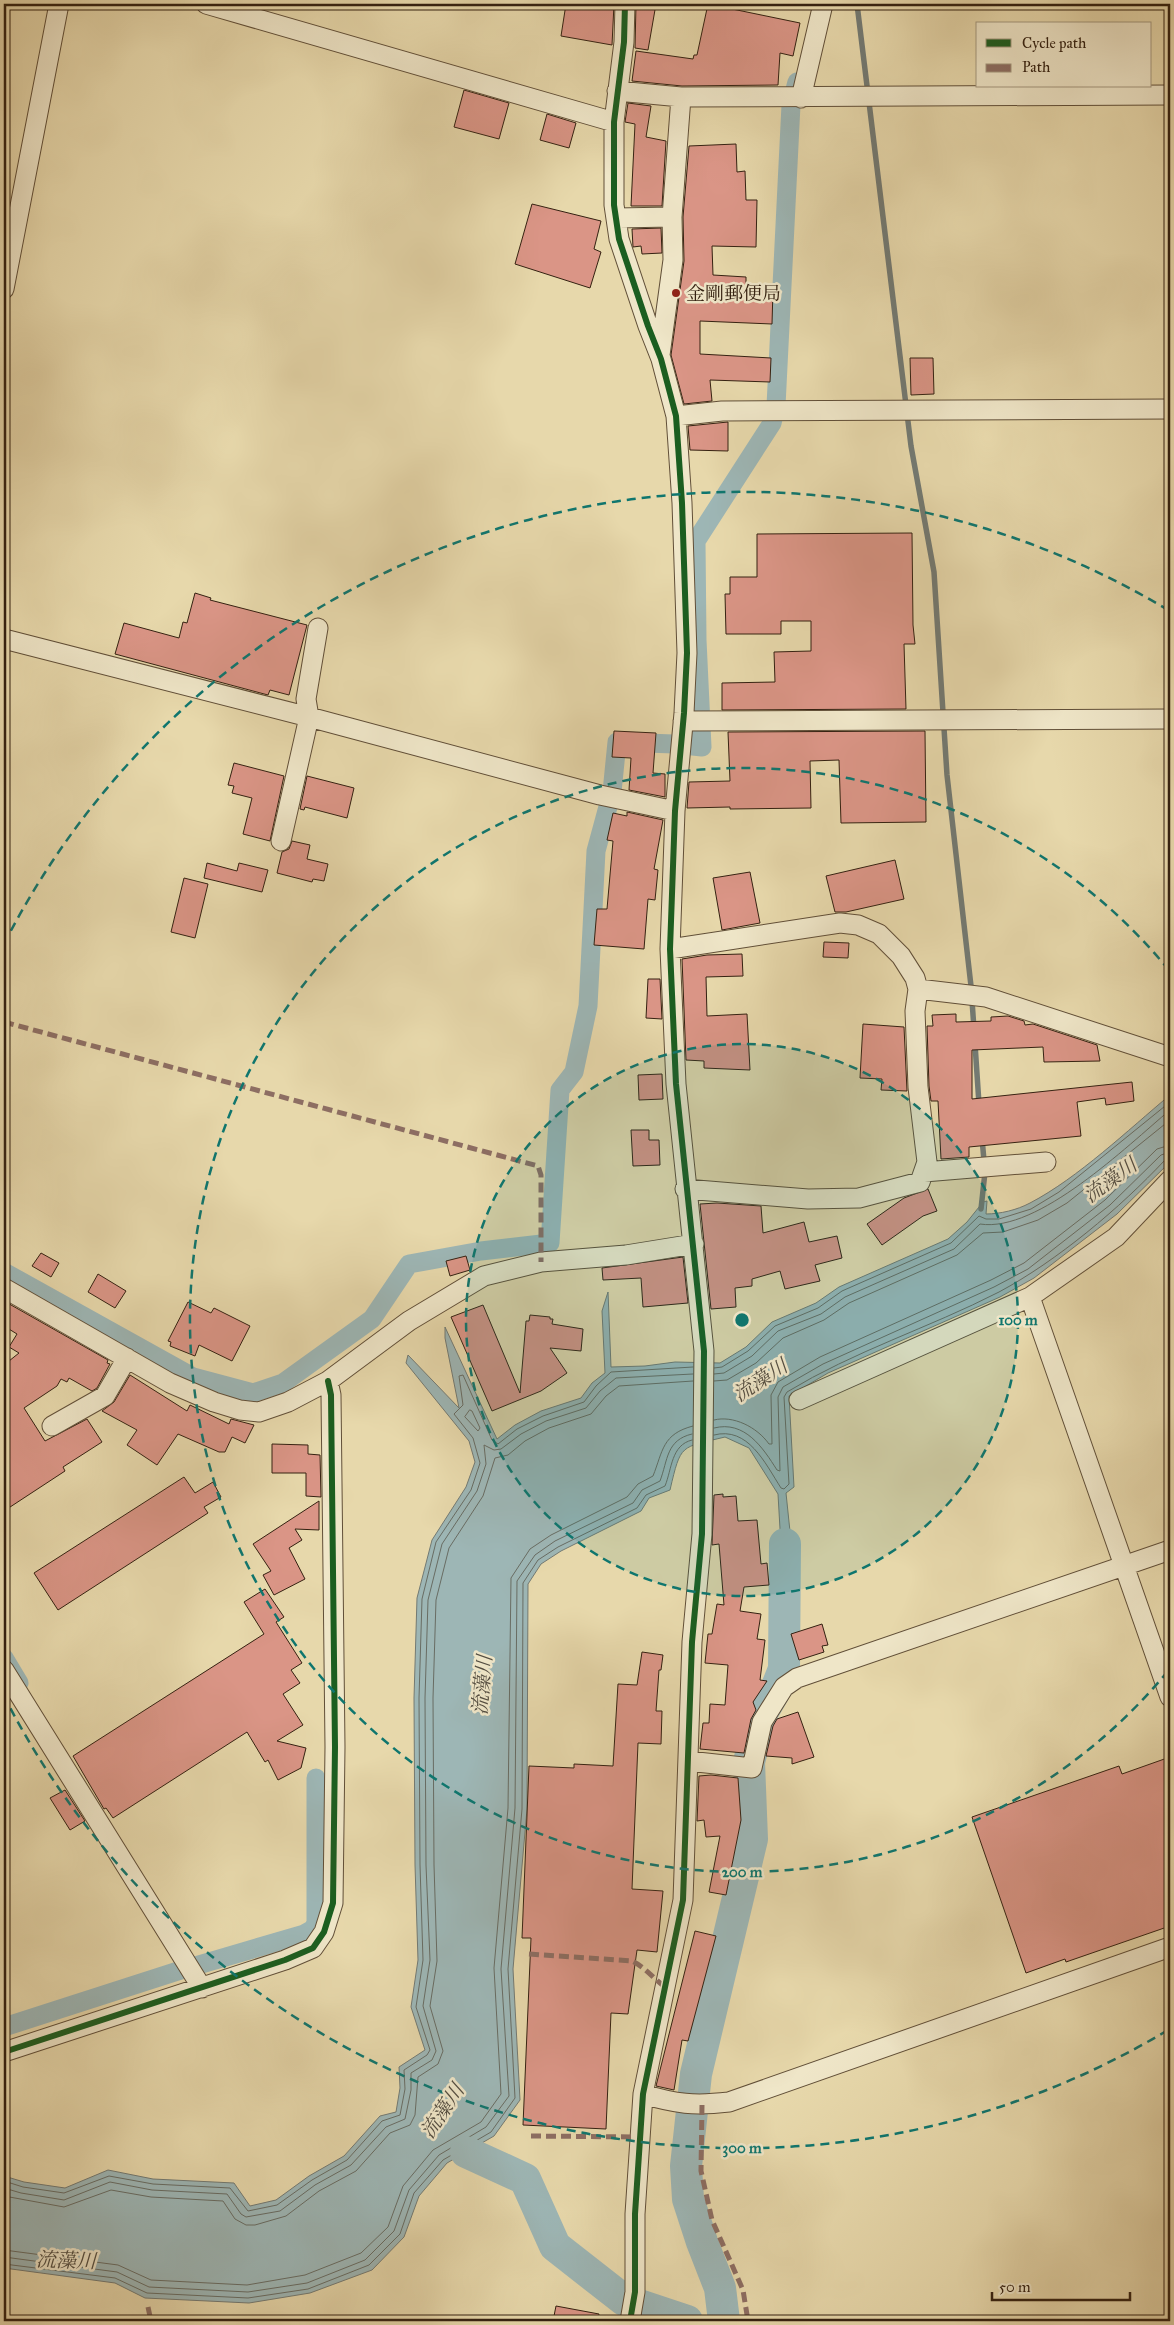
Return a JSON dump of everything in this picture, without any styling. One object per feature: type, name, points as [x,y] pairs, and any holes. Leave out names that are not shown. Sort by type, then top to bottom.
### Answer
[{"type":"street","points":[[4,289],[59,4]]},
{"type":"street","points":[[206,4],[614,122]]},
{"type":"street","points":[[625,4],[624,42],[614,122],[614,205],[620,239],[648,326],[660,356],[676,416],[682,503],[686,653],[682,725],[676,783],[670,948],[676,1084],[685,1189],[694,1244],[697,1303],[704,1351],[702,1534],[692,1642],[683,1900],[643,2094],[635,2214],[635,2292],[630,2317]]},
{"type":"street","points":[[794,98],[823,4]]},
{"type":"street","points":[[617,91],[681,98],[1170,96]]},
{"type":"street","points":[[660,356],[673,260],[672,217],[681,98]]},
{"type":"street","points":[[616,218],[672,217]]},
{"type":"street","points":[[676,416],[722,411],[1170,409]]},
{"type":"street","points":[[281,841],[309,717],[306,698],[318,628]]},
{"type":"street","points":[[4,639],[610,797],[675,810]]},
{"type":"street","points":[[682,725],[947,719],[1170,719]]},
{"type":"street","points":[[670,948],[840,923],[858,925],[879,934],[901,956],[918,989],[915,1011],[918,1087],[927,1162],[920,1182],[858,1198],[808,1198],[685,1189]]},
{"type":"street","points":[[918,989],[986,997],[1170,1057]]},
{"type":"street","points":[[924,1172],[1046,1162]]},
{"type":"street","points":[[799,1400],[1030,1297],[1116,1237],[1170,1180]]},
{"type":"street","points":[[4,1288],[170,1383],[214,1402],[240,1410],[266,1411],[328,1381],[409,1321],[484,1276],[541,1262],[626,1255],[694,1244]]},
{"type":"street","points":[[1030,1297],[1170,1697]]},
{"type":"street","points":[[52,1426],[105,1396],[127,1358]]},
{"type":"street","points":[[4,2052],[285,1960],[313,1948],[324,1932],[333,1903],[335,1748],[331,1395],[328,1381]]},
{"type":"street","points":[[688,1760],[745,1767],[762,1722],[784,1687],[797,1678],[1170,1550]]},
{"type":"street","points":[[4,1670],[202,1988]]},
{"type":"street","points":[[643,2094],[674,2103],[702,2105],[729,2102],[1170,1947]]},
{"type":"water","name":"流藻川","points":[[1170,1095],[1170,1162],[1117,1214],[1034,1278],[1000,1297],[828,1373],[789,1396],[794,1487],[786,1493],[791,1541],[781,1546],[778,1494],[749,1448],[725,1437],[699,1443],[685,1450],[680,1455],[677,1463],[670,1490],[649,1498],[641,1511],[561,1551],[541,1564],[528,1584],[527,1809],[513,1969],[520,2100],[494,2136],[447,2163],[419,2196],[404,2237],[372,2270],[310,2293],[249,2303],[145,2298],[115,2283],[4,2268],[4,2176],[24,2182],[65,2188],[108,2170],[153,2179],[234,2183],[250,2206],[276,2200],[309,2176],[344,2156],[380,2116],[396,2112],[400,2088],[399,2067],[425,2050],[411,2007],[418,1960],[415,1865],[414,1698],[417,1598],[432,1540],[466,1487],[475,1462],[469,1441],[406,1363],[408,1355],[459,1408],[445,1338],[445,1327],[497,1439],[515,1425],[541,1411],[581,1398],[592,1383],[605,1373],[602,1311],[608,1292],[611,1367],[645,1366],[675,1362],[720,1363],[746,1347],[772,1322],[816,1303],[839,1287],[948,1239],[967,1222],[983,1202],[987,1201],[986,1214],[997,1213],[1020,1208],[1048,1193],[1102,1153]]},
{"type":"building","points":[[566,4],[614,4],[612,45],[561,36]]},
{"type":"building","points":[[636,4],[656,4],[648,50],[635,48]]},
{"type":"building","points":[[708,4],[800,23],[793,56],[780,53],[778,85],[682,86],[632,81],[636,51],[693,59],[694,55],[697,55]]},
{"type":"building","points":[[464,90],[509,103],[499,139],[454,127]]},
{"type":"building","points":[[628,103],[651,106],[646,137],[666,141],[662,206],[631,206],[635,124],[625,122]]},
{"type":"building","points":[[547,114],[576,123],[569,148],[540,140]]},
{"type":"building","points":[[736,144],[737,172],[745,171],[746,200],[757,200],[756,247],[712,246],[713,275],[746,277],[746,288],[773,289],[772,324],[700,321],[700,354],[771,358],[770,382],[710,380],[712,401],[684,404],[671,355],[684,261],[683,217],[689,146]]},
{"type":"building","points":[[532,204],[601,221],[594,249],[601,252],[590,288],[515,264]]},
{"type":"building","points":[[661,228],[662,253],[642,254],[641,246],[633,247],[632,229]]},
{"type":"building","points":[[910,358],[933,358],[934,394],[911,395]]},
{"type":"building","points":[[728,422],[728,451],[690,450],[688,426]]},
{"type":"building","points":[[912,533],[915,644],[904,644],[906,709],[722,710],[722,683],[775,682],[774,652],[811,651],[811,621],[781,621],[781,634],[726,634],[725,594],[730,594],[730,577],[757,577],[757,534]]},
{"type":"building","points":[[195,593],[211,598],[210,600],[307,625],[289,695],[270,690],[268,695],[115,654],[124,623],[179,638],[183,622],[187,623]]},
{"type":"building","points":[[614,731],[656,733],[653,773],[665,774],[665,797],[629,790],[631,758],[612,757]]},
{"type":"building","points":[[925,731],[926,822],[841,823],[839,760],[810,761],[811,808],[687,808],[689,782],[730,781],[728,732]]},
{"type":"building","points":[[234,763],[284,776],[270,841],[243,834],[252,798],[232,793],[234,786],[228,785]]},
{"type":"building","points":[[307,776],[354,788],[347,818],[305,807],[304,810],[300,809]]},
{"type":"building","points":[[627,812],[663,820],[654,869],[658,870],[655,900],[648,899],[644,949],[594,945],[597,909],[607,909],[613,841],[607,840],[613,813],[627,816]]},
{"type":"building","points":[[292,841],[310,845],[307,859],[328,864],[324,881],[313,879],[312,882],[277,873],[282,852],[289,849]]},
{"type":"building","points":[[895,860],[904,899],[846,912],[835,912],[826,876]]},
{"type":"building","points":[[207,863],[237,871],[239,863],[268,870],[262,892],[204,878]]},
{"type":"building","points":[[750,872],[760,923],[722,930],[713,878]]},
{"type":"building","points":[[184,878],[208,884],[195,938],[171,932]]},
{"type":"building","points":[[824,942],[849,943],[848,958],[823,957]]},
{"type":"building","points":[[742,954],[743,976],[706,977],[707,1016],[747,1014],[750,1070],[704,1068],[704,1061],[686,1060],[682,959],[707,955]]},
{"type":"building","points":[[648,979],[660,979],[662,1019],[646,1018]]},
{"type":"building","points":[[956,1014],[956,1022],[991,1021],[991,1017],[1008,1016],[1024,1021],[1025,1025],[1033,1024],[1097,1045],[1100,1061],[1044,1062],[1043,1047],[972,1050],[972,1099],[1132,1082],[1134,1101],[1106,1105],[1105,1098],[1077,1102],[1081,1136],[969,1147],[969,1157],[941,1159],[938,1101],[931,1101],[929,1086],[927,1026],[933,1026],[932,1015]]},
{"type":"building","points":[[863,1024],[904,1027],[907,1091],[881,1090],[882,1079],[860,1078]]},
{"type":"building","points":[[662,1074],[663,1099],[639,1100],[638,1075]]},
{"type":"building","points":[[631,1130],[649,1130],[649,1140],[659,1140],[660,1165],[633,1166]]},
{"type":"building","points":[[928,1189],[937,1211],[923,1216],[882,1245],[867,1224],[904,1198]]},
{"type":"building","points":[[717,1203],[761,1206],[763,1233],[804,1222],[809,1242],[837,1236],[842,1258],[815,1265],[820,1281],[785,1289],[780,1271],[752,1279],[752,1286],[735,1288],[736,1307],[711,1309],[700,1204]]},
{"type":"building","points":[[41,1253],[59,1263],[51,1277],[32,1266]]},
{"type":"building","points":[[466,1256],[470,1270],[450,1276],[446,1261]]},
{"type":"building","points":[[683,1257],[688,1303],[643,1307],[641,1278],[603,1280],[602,1268]]},
{"type":"building","points":[[98,1274],[126,1291],[115,1308],[88,1292]]},
{"type":"building","points":[[4,1301],[108,1360],[107,1363],[110,1364],[97,1388],[92,1391],[69,1378],[67,1382],[61,1379],[57,1386],[24,1408],[45,1441],[87,1419],[102,1442],[63,1467],[65,1471],[4,1511],[4,1365],[19,1353],[9,1347],[17,1334],[4,1326]]},
{"type":"building","points":[[188,1302],[211,1313],[214,1308],[250,1326],[232,1361],[199,1345],[195,1356],[170,1346],[171,1342],[168,1341]]},
{"type":"building","points":[[483,1305],[520,1393],[526,1321],[529,1321],[530,1315],[550,1317],[550,1319],[553,1319],[552,1324],[583,1329],[581,1351],[550,1348],[567,1373],[541,1391],[492,1411],[451,1317]]},
{"type":"building","points":[[130,1375],[187,1411],[190,1405],[229,1424],[231,1419],[254,1425],[245,1443],[232,1437],[225,1452],[219,1452],[178,1434],[157,1465],[127,1445],[137,1430],[102,1411],[114,1402]]},
{"type":"building","points":[[272,1444],[308,1445],[308,1454],[320,1455],[321,1497],[306,1496],[306,1473],[272,1473]]},
{"type":"building","points":[[184,1477],[195,1493],[213,1482],[221,1497],[204,1507],[208,1513],[58,1610],[34,1573]]},
{"type":"building","points":[[723,1494],[723,1497],[736,1496],[738,1521],[757,1520],[761,1564],[767,1563],[769,1585],[744,1587],[740,1611],[761,1614],[757,1639],[765,1640],[760,1680],[767,1681],[753,1702],[756,1710],[751,1719],[744,1753],[700,1749],[703,1723],[709,1723],[710,1704],[725,1705],[728,1665],[705,1663],[708,1634],[712,1634],[717,1604],[724,1605],[719,1544],[712,1545],[714,1495]]},
{"type":"building","points":[[319,1501],[319,1530],[295,1529],[302,1540],[289,1548],[305,1579],[274,1595],[263,1575],[271,1571],[253,1544]]},
{"type":"building","points":[[265,1589],[284,1617],[276,1622],[302,1663],[291,1670],[300,1683],[283,1694],[303,1725],[277,1741],[306,1748],[301,1768],[278,1780],[268,1760],[265,1762],[247,1732],[113,1818],[106,1808],[104,1809],[73,1756],[264,1634],[244,1602]]},
{"type":"building","points":[[822,1624],[828,1645],[822,1646],[824,1652],[799,1660],[791,1634]]},
{"type":"building","points":[[642,1652],[663,1655],[661,1670],[659,1670],[656,1711],[662,1711],[661,1744],[638,1743],[632,1889],[663,1891],[657,1952],[637,1950],[628,2014],[611,2013],[606,2129],[523,2125],[531,1938],[522,1938],[529,1766],[574,1768],[574,1764],[613,1766],[618,1684],[637,1685]]},
{"type":"building","points":[[798,1712],[814,1757],[792,1764],[792,1758],[766,1756],[773,1726],[777,1719]]},
{"type":"building","points":[[1170,1757],[1170,1926],[1066,1962],[1065,1959],[1026,1973],[972,1817],[1119,1766],[1122,1774]]},
{"type":"building","points":[[711,1775],[738,1778],[741,1820],[726,1895],[709,1892],[720,1836],[706,1837],[704,1820],[697,1821],[699,1776]]},
{"type":"building","points":[[65,1790],[85,1821],[70,1830],[50,1798]]},
{"type":"building","points":[[695,1931],[716,1936],[688,2041],[682,2040],[674,2090],[656,2086]]},
{"type":"building","points":[[556,2306],[599,2314],[598,2321],[553,2321]]},
{"type":"waterway","points":[[857,4],[911,446],[934,572],[947,775],[971,986],[974,1029]]},
{"type":"waterway","points":[[4,1272],[193,1377],[253,1393],[283,1383],[372,1319],[409,1264],[481,1251],[550,1243],[560,1090],[574,1072],[588,1006],[596,851],[612,792],[617,742],[702,747],[697,640],[696,541],[772,423],[776,406],[791,105],[797,82]]},
{"type":"waterway","points":[[975,1044],[979,1104]]},
{"type":"waterway","points":[[981,1209],[985,1172],[982,1138]]},
{"type":"waterway","points":[[724,2321],[720,2288],[688,2199],[686,2166],[696,2074],[752,1839],[749,1762],[761,1715],[776,1689],[784,1669],[785,1544]]},
{"type":"waterway","points":[[4,1658],[19,1683]]},
{"type":"waterway","points":[[195,1966],[304,1934],[313,1929],[316,1923],[316,1778]]},
{"type":"waterway","points":[[4,2027],[181,1970]]},
{"type":"waterway","points":[[466,2152],[525,2179],[555,2246],[624,2300],[687,2321]]},
{"type":"marked path","points":[[4,1022],[538,1166],[541,1175],[541,1262]]},
{"type":"marked path","points":[[529,1954],[632,1961],[641,1966],[665,1987]]},
{"type":"marked path","points":[[702,2105],[701,2171],[712,2220],[743,2290],[748,2321]]},
{"type":"marked path","points":[[531,2136],[639,2137]]},
{"type":"marked path","points":[[148,2307],[151,2321]]},
{"type":"cycle path","points":[[625,4],[624,42],[614,122],[614,205],[619,239],[661,359],[676,416],[682,503],[687,653],[684,713],[675,811],[670,949],[676,1084],[704,1351],[702,1534],[692,1642],[683,1900],[643,2094],[635,2214],[635,2292],[630,2321]]},
{"type":"cycle path","points":[[4,2052],[285,1960],[313,1948],[324,1932],[333,1903],[335,1747],[331,1395],[328,1381]]},
{"type":"place","name":"金剛郵便局","points":[[676,293]]}]
